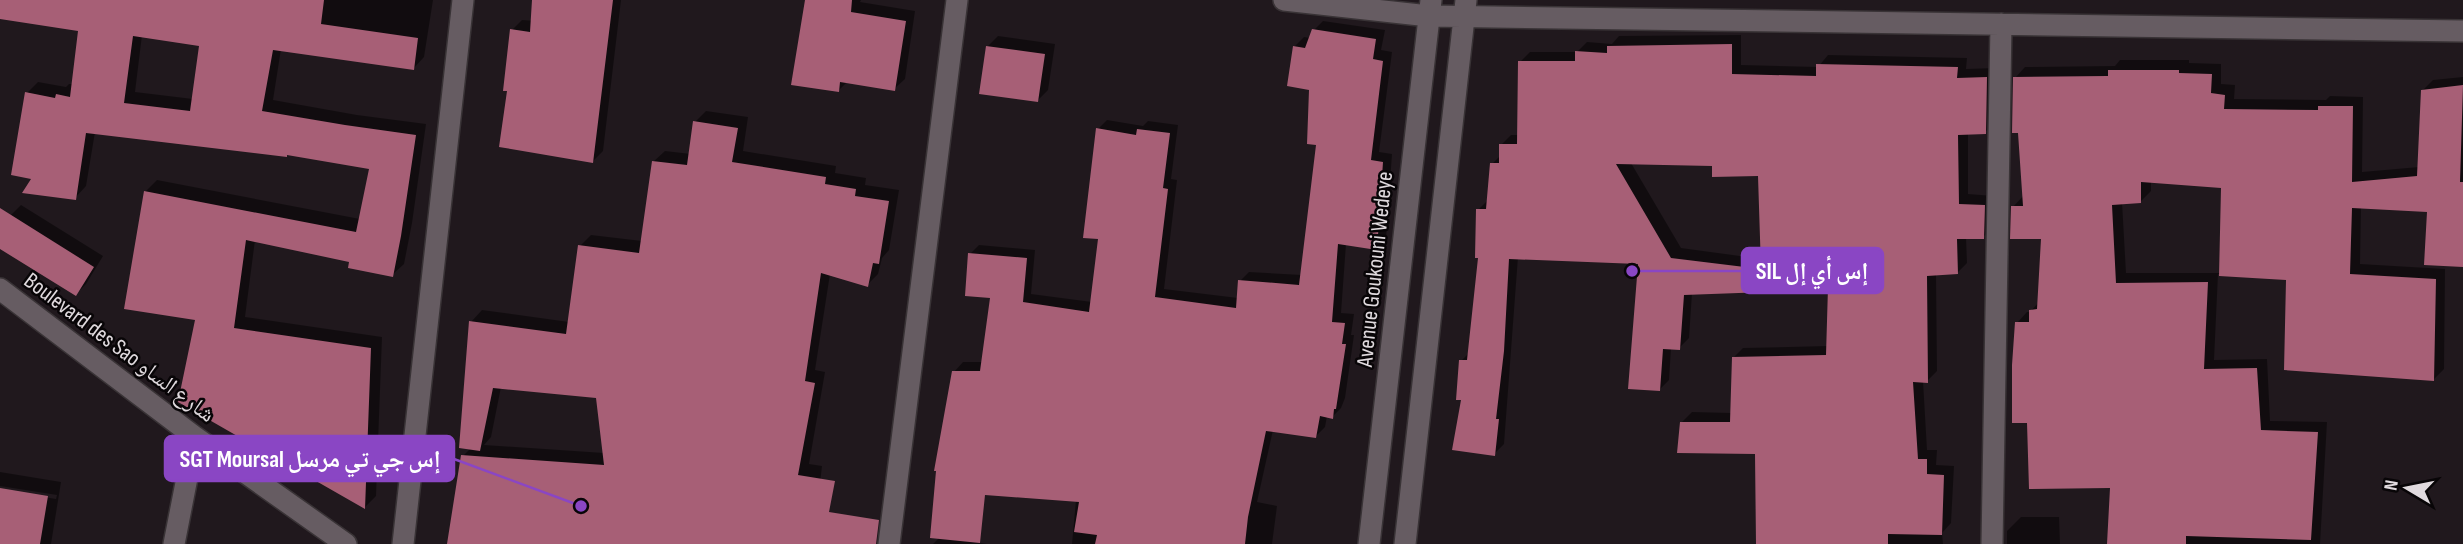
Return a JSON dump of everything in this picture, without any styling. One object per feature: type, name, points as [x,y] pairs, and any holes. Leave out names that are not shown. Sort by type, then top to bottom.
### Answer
[{"type":"street","points":[[403,544],[463,0]]},
{"type":"street","points":[[889,544],[957,0]]},
{"type":"street","points":[[1283,0],[1430,8],[2001,24],[2463,31]]},
{"type":"street","name":"Avenue Goukouni Wedeye","points":[[1369,544],[1430,8]]},
{"type":"street","points":[[1405,544],[1465,8]]},
{"type":"street","points":[[1992,544],[2001,24]]},
{"type":"street","name":"Boulevard des Sao شارع الساو","points":[[0,289],[195,437],[346,544]]},
{"type":"street","points":[[174,544],[195,437]]},
{"type":"building","points":[[0,0],[324,0],[321,24],[418,38],[414,70],[273,50],[262,111],[416,135],[393,277],[348,268],[349,262],[246,240],[234,328],[371,348],[365,509],[178,402],[195,320],[124,309],[144,191],[356,232],[369,169],[287,155],[86,133],[76,200],[22,193],[31,179],[11,175],[25,92],[55,98],[56,94],[70,97],[78,31],[0,19]],"holes":[[[133,36],[199,46],[190,111],[124,103]]]},
{"type":"building","points":[[532,0],[613,0],[593,163],[499,147],[507,91],[503,91],[510,29],[530,32]]},
{"type":"building","points":[[805,0],[852,0],[851,12],[906,21],[895,91],[840,82],[839,92],[791,85]]},
{"type":"building","points":[[1312,29],[1376,39],[1373,59],[1383,61],[1371,160],[1383,162],[1377,250],[1338,244],[1332,322],[1345,323],[1342,344],[1346,344],[1333,419],[1320,416],[1316,438],[1266,431],[1245,544],[1095,544],[1097,535],[1074,532],[1079,502],[985,495],[980,543],[930,538],[934,471],[952,371],[980,371],[990,298],[965,296],[968,253],[1027,258],[1023,302],[1089,312],[1098,239],[1083,238],[1096,128],[1136,135],[1137,129],[1170,133],[1163,188],[1168,189],[1155,297],[1236,308],[1238,280],[1299,285],[1316,145],[1307,144],[1309,90],[1287,86],[1293,46],[1305,48]]},
{"type":"building","points":[[1732,44],[1732,74],[1816,76],[1816,64],[1958,67],[1957,78],[1987,77],[1986,134],[1958,135],[1959,204],[1985,205],[1984,239],[1957,239],[1958,274],[1927,276],[1928,383],[1913,382],[1918,459],[1927,459],[1927,474],[1944,475],[1942,535],[1888,534],[1888,544],[1756,544],[1755,454],[1677,453],[1680,422],[1730,422],[1732,357],[1826,355],[1828,287],[1790,285],[1790,291],[1684,295],[1680,350],[1663,349],[1660,391],[1628,389],[1638,264],[1509,259],[1495,456],[1452,450],[1461,400],[1456,400],[1459,360],[1467,360],[1478,258],[1475,258],[1476,209],[1486,209],[1490,163],[1499,163],[1499,144],[1517,144],[1518,61],[1575,61],[1575,51],[1607,53],[1607,46]],"holes":[[[1616,164],[1712,166],[1712,177],[1758,176],[1761,269],[1671,258]]]},
{"type":"building","points":[[986,46],[1045,54],[1038,102],[979,94]]},
{"type":"building","points":[[2108,70],[2179,70],[2179,73],[2212,74],[2211,93],[2225,95],[2224,109],[2318,110],[2318,106],[2353,106],[2352,182],[2417,176],[2421,90],[2463,85],[2460,182],[2463,182],[2463,267],[2424,265],[2427,212],[2352,208],[2350,274],[2436,279],[2434,381],[2284,370],[2286,280],[2219,276],[2221,188],[2141,182],[2141,203],[2112,205],[2116,283],[2208,282],[2204,369],[2257,368],[2261,430],[2318,432],[2311,540],[2186,536],[2186,544],[2107,544],[2110,488],[2029,489],[2027,423],[2012,423],[2012,365],[2015,322],[2029,322],[2029,310],[2037,309],[2041,239],[2010,239],[2011,206],[2023,206],[2018,133],[2012,133],[2013,77],[2108,76]]},
{"type":"building","points":[[693,121],[738,128],[732,162],[826,177],[825,184],[856,189],[855,196],[889,201],[879,264],[873,263],[868,287],[821,273],[805,381],[815,383],[798,475],[835,481],[829,512],[879,520],[876,544],[447,544],[461,455],[604,465],[596,398],[493,388],[480,451],[459,448],[469,321],[566,334],[578,245],[639,253],[652,161],[687,165]]},
{"type":"building","points":[[0,208],[94,267],[76,296],[0,249]]},
{"type":"building","points":[[0,488],[48,496],[40,544],[0,544]]},
{"type":"place","name":"SIL إس أي إل","points":[[1632,271]]},
{"type":"place","name":"SGT Moursal إس جي تي مرسل","points":[[581,506]]}]
